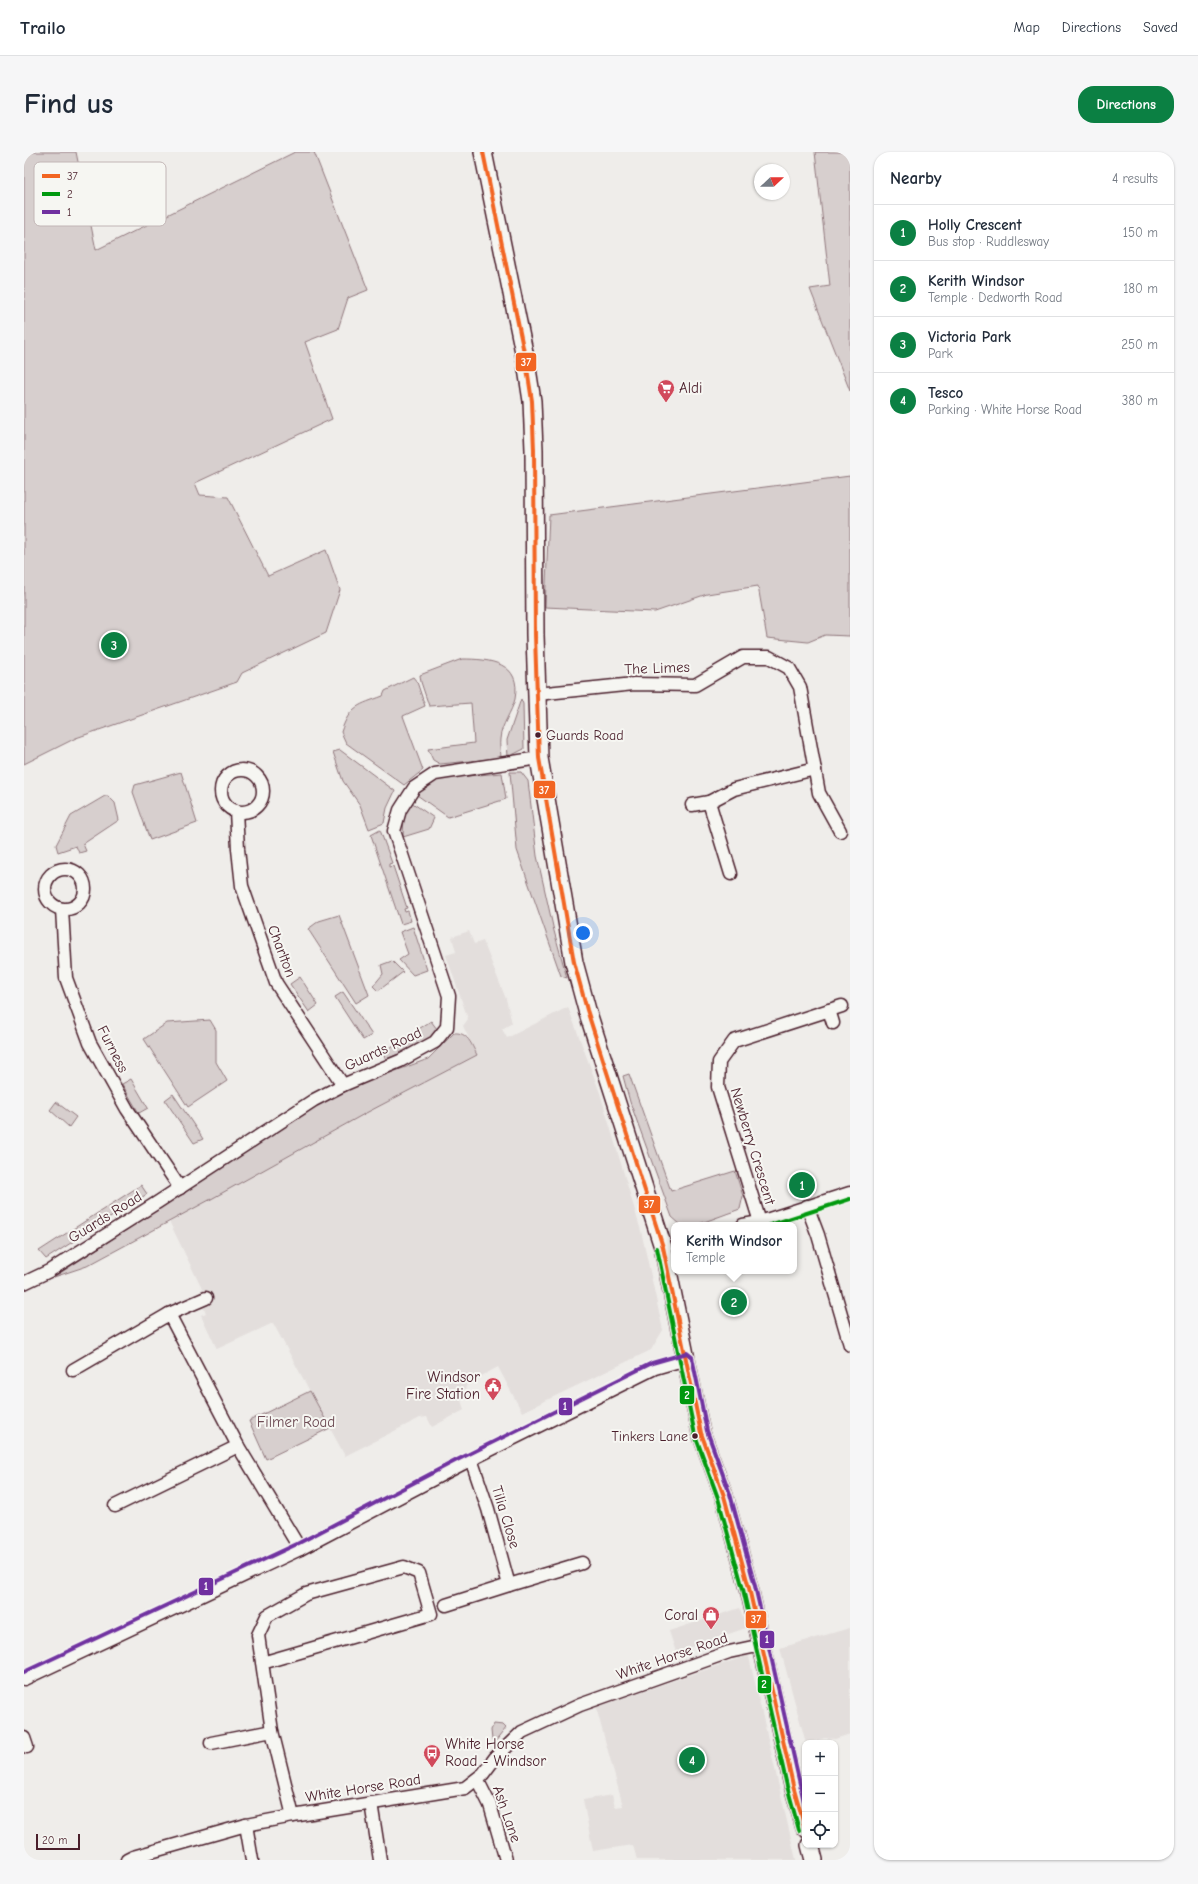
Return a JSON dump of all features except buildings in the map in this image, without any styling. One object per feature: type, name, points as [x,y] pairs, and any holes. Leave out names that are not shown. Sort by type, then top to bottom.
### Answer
[{"type":"main road","points":[[483,152],[526,362],[533,414],[539,758],[574,962],[590,1018],[668,1245],[671,1264]]},
{"type":"main road","points":[[673,1274],[686,1359],[701,1433],[724,1496],[749,1588],[802,1816]]},
{"type":"main road","points":[[811,1848],[814,1860]]},
{"type":"street","name":"The Limes","points":[[537,694],[634,684],[695,685],[743,657],[769,657],[789,668],[800,687],[819,793],[840,831]]},
{"type":"street","name":"Guards Road","points":[[24,1283],[49,1271],[180,1188],[314,1100],[343,1085],[400,1061],[435,1042],[447,1027],[449,996],[394,831],[400,810],[414,788],[435,774],[539,758]]},
{"type":"street","points":[[692,804],[709,802],[734,789],[815,769]]},
{"type":"street","points":[[709,802],[731,874]]},
{"type":"street","name":"Charlton","points":[[236,811],[242,886],[276,983],[343,1085]]},
{"type":"street","name":"Furness","points":[[62,909],[66,978],[90,1043],[127,1109],[180,1188]]},
{"type":"street","name":"Newberry Crescent","points":[[760,1222],[718,1087],[719,1062],[734,1041],[842,1006]]},
{"type":"street","points":[[829,1010],[833,1023]]},
{"type":"street","points":[[760,1222],[850,1193]]},
{"type":"street","points":[[807,1206],[818,1234],[850,1345]]},
{"type":"street","points":[[73,1370],[169,1314],[206,1298]]},
{"type":"street","points":[[169,1314],[238,1446],[300,1549]]},
{"type":"street","points":[[24,1679],[300,1549],[471,1459],[655,1368],[686,1359]]},
{"type":"street","points":[[116,1506],[238,1446]]},
{"type":"street","name":"Tilia Close","points":[[471,1459],[488,1510],[509,1585]]},
{"type":"street","points":[[446,1604],[582,1563]]},
{"type":"street","points":[[262,1663],[431,1614],[419,1573],[404,1566],[306,1594],[267,1616],[258,1635],[262,1663],[272,1731],[293,1816]]},
{"type":"street","name":"White Horse Road","points":[[127,1860],[246,1825],[465,1788],[477,1779],[522,1732],[588,1703],[729,1652],[762,1645]]},
{"type":"street","points":[[211,1742],[272,1731]]},
{"type":"street","name":"Ash Lane","points":[[477,1779],[490,1805],[506,1860]]},
{"type":"street","points":[[371,1803],[380,1860]]},
{"type":"street","points":[[246,1825],[252,1860]]},
{"type":"shaded area","points":[[469,931],[474,944],[483,941],[506,999],[512,1023],[502,1029],[507,1038],[568,1007],[600,1093],[641,1231],[663,1330],[651,1350],[522,1412],[498,1367],[467,1384],[461,1400],[464,1410],[432,1427],[427,1417],[420,1418],[345,1456],[273,1323],[217,1349],[201,1315],[206,1313],[197,1294],[203,1291],[169,1221],[366,1113],[477,1055],[463,1026],[468,1019],[446,955],[456,952],[452,937]]},
{"type":"shaded area","points":[[740,1608],[746,1628],[676,1652],[669,1631]]},
{"type":"shaded area","points":[[850,1628],[850,1734],[835,1739],[825,1738],[817,1740],[805,1740],[780,1648]]},
{"type":"shaded area","points":[[746,1656],[749,1657],[796,1860],[637,1860],[633,1845],[593,1851],[583,1800],[612,1795],[615,1807],[623,1806],[596,1707]]},
{"type":"green space","points":[[24,152],[76,152],[78,162],[34,162],[34,226],[91,226],[96,250],[145,226],[166,226],[166,216],[295,152],[314,152],[368,290],[348,298],[338,329],[305,342],[332,419],[195,483],[200,495],[228,497],[268,576],[326,550],[340,590],[326,633],[242,673],[237,682],[76,738],[24,764]]},
{"type":"green space","points":[[815,152],[850,152],[850,391],[810,289],[830,286]]},
{"type":"green space","points":[[850,476],[850,636],[825,635],[808,642],[767,638],[758,586],[707,594],[655,612],[545,607],[549,515]]},
{"type":"green space","points":[[462,659],[493,662],[502,665],[509,670],[514,677],[516,687],[515,699],[501,734],[501,758],[440,764],[433,760],[428,749],[474,743],[471,703],[429,706],[420,675]]},
{"type":"green space","points":[[413,677],[417,682],[425,706],[403,716],[423,770],[404,785],[346,743],[341,732],[348,716],[356,707],[383,696],[385,691]]},
{"type":"green space","points":[[521,699],[523,704],[524,749],[508,757],[507,740]]},
{"type":"green space","points":[[340,750],[395,791],[387,808],[384,823],[369,829],[360,805],[343,781],[333,752]]},
{"type":"green space","points":[[181,772],[197,823],[150,840],[133,792],[135,785]]},
{"type":"green space","points":[[510,772],[521,772],[528,781],[537,856],[554,931],[567,978],[561,976],[517,850]]},
{"type":"green space","points":[[502,773],[506,799],[448,817],[417,795],[428,784],[443,778]]},
{"type":"green space","points":[[105,796],[108,796],[115,803],[119,820],[83,844],[86,851],[79,853],[76,846],[58,852],[56,845],[71,816]]},
{"type":"green space","points":[[411,802],[434,818],[429,829],[403,837],[404,816]]},
{"type":"green space","points":[[380,830],[392,863],[389,864],[389,867],[393,866],[407,908],[404,909],[405,912],[408,911],[411,921],[401,924],[371,835]]},
{"type":"green space","points":[[339,915],[369,995],[356,1003],[308,929],[319,921]]},
{"type":"green space","points":[[413,927],[427,970],[413,975],[399,960],[408,954],[400,932]]},
{"type":"green space","points":[[392,961],[403,972],[378,991],[373,986],[383,974],[381,965]]},
{"type":"green space","points":[[300,977],[318,1005],[309,1012],[290,984]]},
{"type":"green space","points":[[343,992],[372,1035],[363,1040],[335,997]]},
{"type":"green space","points":[[210,1020],[216,1030],[216,1062],[227,1081],[188,1107],[144,1039],[167,1023]]},
{"type":"green space","points":[[431,1021],[437,1029],[425,1044],[386,1059],[382,1053]]},
{"type":"green space","points":[[454,1033],[463,1034],[471,1043],[477,1055],[366,1113],[87,1266],[54,1277],[336,1093],[428,1059]]},
{"type":"green space","points":[[629,1074],[671,1191],[735,1171],[743,1196],[740,1209],[704,1222],[678,1222],[672,1217],[630,1102],[623,1076]]},
{"type":"green space","points":[[131,1079],[148,1108],[139,1113],[122,1084]]},
{"type":"green space","points":[[173,1094],[203,1139],[194,1143],[165,1100]]},
{"type":"green space","points":[[56,1102],[76,1117],[69,1127],[50,1110]]},
{"type":"green space","points":[[141,1185],[147,1194],[46,1259],[39,1251]]},
{"type":"green space","name":"Filmer Road","points":[[310,1391],[330,1428],[266,1459],[249,1421]]},
{"type":"green space","points":[[494,1724],[503,1725],[506,1728],[495,1742],[492,1740],[491,1730]]},
{"type":"transit line","name":"37","points":[[483,152],[526,362],[532,401],[534,450],[535,635],[539,758],[574,962],[587,1010],[663,1247],[701,1433],[724,1496],[749,1588],[793,1785],[802,1817]]},
{"type":"transit line","name":"2","points":[[779,1222],[850,1199]]},
{"type":"transit line","name":"2","points":[[657,1248],[695,1435],[718,1498],[743,1589],[787,1786],[799,1830]]},
{"type":"transit line","name":"1","points":[[24,1672],[297,1544],[457,1460],[652,1363],[687,1353],[692,1357],[707,1431],[730,1494],[755,1586],[802,1793]]},
{"type":"place","name":"Aldi","points":[[666,403]]},
{"type":"place","name":"Victoria Park","points":[[114,645]]},
{"type":"place","name":"Guards Road","points":[[538,735]]},
{"type":"place","name":"Holly Crescent","points":[[802,1185]]},
{"type":"place","name":"Kerith Windsor","points":[[734,1302]]},
{"type":"place","name":"Windsor Fire Station","points":[[493,1401]]},
{"type":"place","name":"Tinkers Lane","points":[[695,1436]]},
{"type":"place","name":"Coral","points":[[711,1630]]},
{"type":"place","name":"Tesco","points":[[692,1760]]},
{"type":"place","name":"White Horse Road - Windsor","points":[[432,1768]]}]
